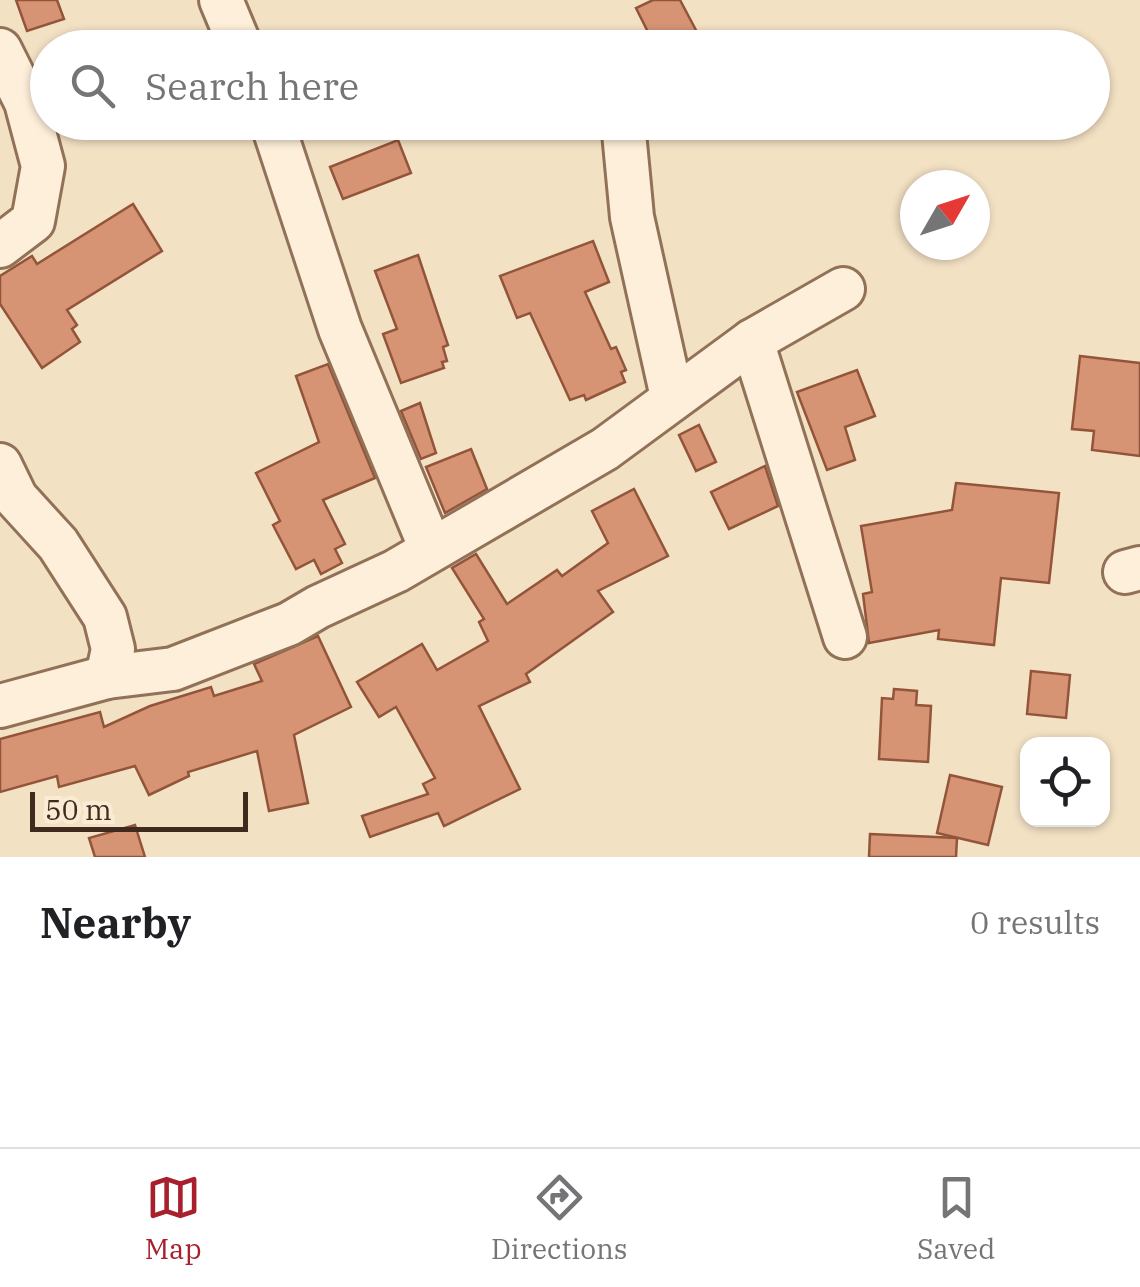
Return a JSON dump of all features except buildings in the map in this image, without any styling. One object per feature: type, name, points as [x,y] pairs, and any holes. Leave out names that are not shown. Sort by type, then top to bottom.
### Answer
[{"type":"street","points":[[221,0],[234,30]]},
{"type":"street","points":[[0,50],[30,117]]},
{"type":"street","points":[[0,246],[33,221],[43,166],[36,140]]},
{"type":"street","points":[[278,140],[340,329],[431,549]]},
{"type":"street","points":[[625,140],[632,217],[672,397]]},
{"type":"street","points":[[0,706],[107,677],[173,669],[289,624],[318,606],[396,572],[606,448],[752,341],[843,289]]},
{"type":"street","points":[[752,341],[845,637]]},
{"type":"street","points":[[0,464],[16,498],[58,544],[105,617],[112,649],[107,677]]}]
